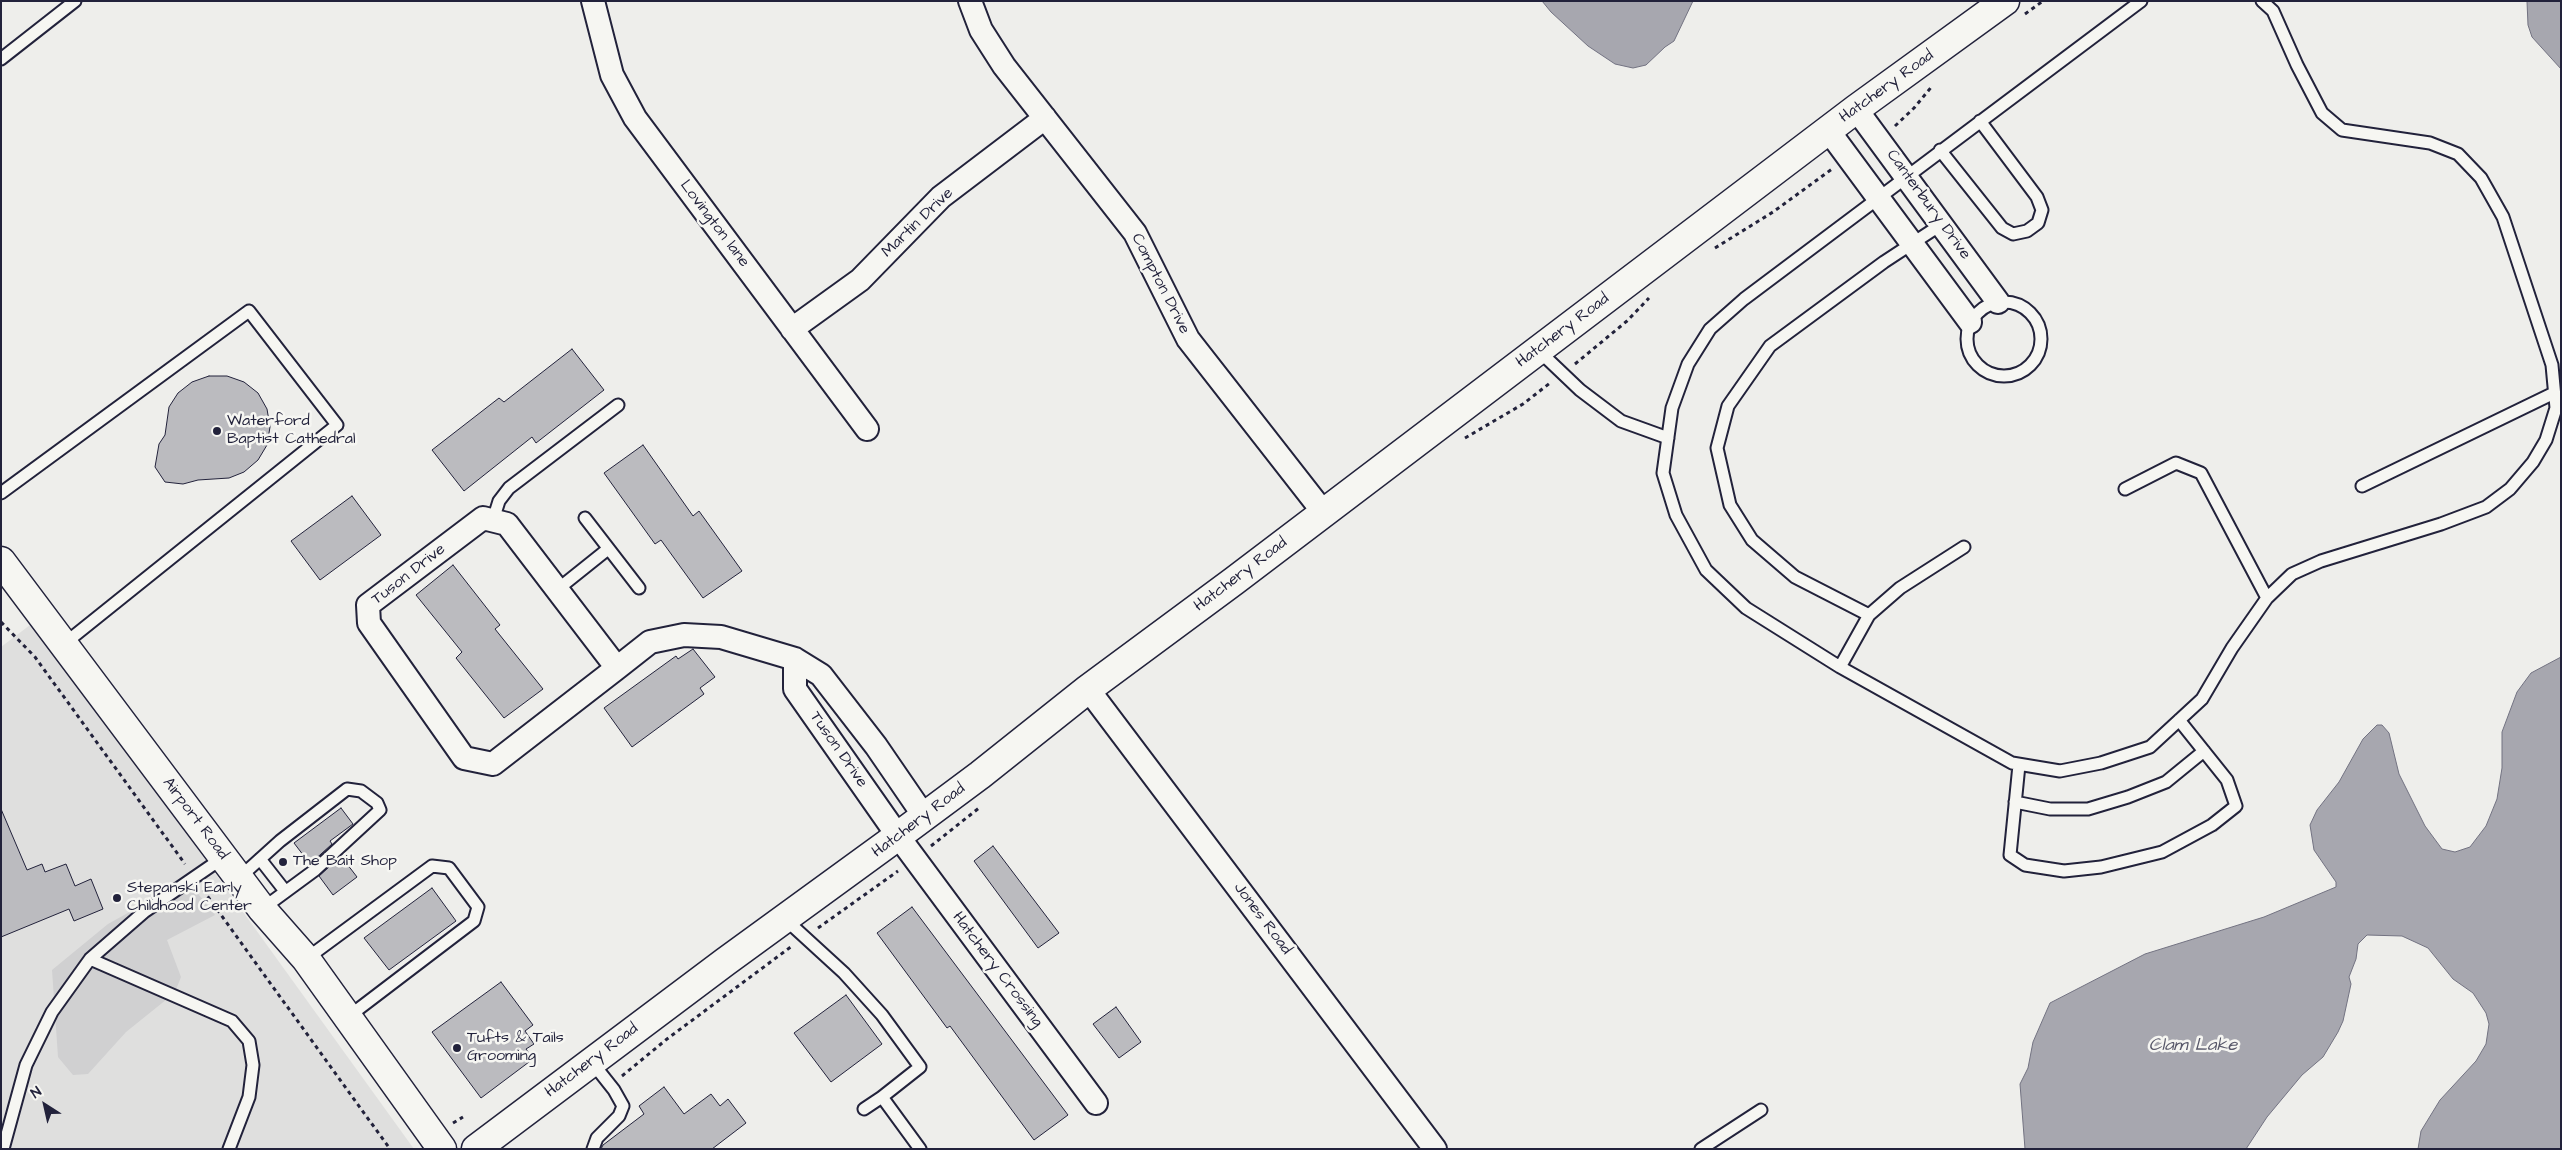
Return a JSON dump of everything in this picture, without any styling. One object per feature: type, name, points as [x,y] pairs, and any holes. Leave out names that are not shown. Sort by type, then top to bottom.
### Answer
[{"type":"street","name":"Lovington lane","points":[[593,1],[612,75],[635,118],[867,429]]},
{"type":"street","name":"Compton Drive","points":[[970,1],[981,30],[1004,66],[1135,233],[1188,340],[1324,513]]},
{"type":"street","name":"Hatchery Road","points":[[476,1149],[591,1061],[980,775],[1088,689],[1324,513],[1856,109],[2014,9]]},
{"type":"street","name":"Canterbury Drive","points":[[1856,109],[1998,302]]},
{"type":"street","name":"Martin Drive","points":[[792,329],[860,280],[941,196],[1045,118]]},
{"type":"street","points":[[1828,130],[1879,196],[1970,322]]},
{"type":"street","name":"Tuson Drive","points":[[493,520],[483,518],[368,605],[369,623],[464,758],[493,764],[650,642],[684,635],[721,637],[795,659],[821,675],[876,746],[924,816]]},
{"type":"street","points":[[493,520],[508,524],[617,668]]},
{"type":"street","name":"Airport Road","points":[[1,561],[262,908],[306,959],[442,1149]]},
{"type":"street","name":"Tuson Drive","points":[[795,659],[795,689],[898,836]]},
{"type":"street","name":"Jones Road","points":[[1088,689],[1435,1149]]},
{"type":"street","name":"Hatchery Crossing","points":[[898,836],[1096,1103]]},
{"type":"lane","points":[[1,59],[75,1]]},
{"type":"lane","points":[[2141,1],[1879,196],[1744,299],[1710,329],[1688,364],[1672,408],[1663,473],[1676,515],[1706,570],[1746,608],[1840,667],[2012,764],[2060,771],[2101,763],[2150,747],[2202,699],[2232,648],[2268,598],[2292,574],[2321,561],[2441,524],[2486,507],[2510,489],[2533,462],[2546,440],[2556,408],[2552,365],[2503,217],[2481,178],[2458,154],[2430,143],[2342,130],[2322,113],[2272,11],[2262,1]]},
{"type":"lane","points":[[1940,150],[2002,228],[2013,234],[2027,231],[2038,223],[2042,210],[2036,197],[1980,121]]},
{"type":"lane","points":[[1870,615],[1795,577],[1752,540],[1730,505],[1717,448],[1728,406],[1770,346],[1942,224]]},
{"type":"lane","points":[[1998,302],[2015,303],[2030,311],[2039,325],[2042,342],[2037,358],[2026,370],[2010,377],[1993,376],[1978,367],[1969,353],[1966,337],[1970,322],[1982,308],[1998,302]]},
{"type":"lane","points":[[1,494],[249,311],[337,425],[64,644]]},
{"type":"lane","points":[[1538,350],[1580,390],[1621,421],[1668,438]]},
{"type":"lane","points":[[2362,486],[2554,393]]},
{"type":"lane","points":[[493,520],[499,501],[509,488],[618,405]]},
{"type":"lane","points":[[2124,489],[2176,463],[2201,473],[2268,598]]},
{"type":"lane","points":[[585,518],[639,588]]},
{"type":"lane","points":[[1840,667],[1870,615],[1900,588],[1964,547]]},
{"type":"lane","points":[[558,589],[608,548]]},
{"type":"lane","points":[[2019,765],[2010,855],[2025,865],[2064,871],[2101,867],[2162,852],[2212,825],[2236,806],[2227,780],[2179,720]]},
{"type":"lane","points":[[2015,802],[2050,809],[2088,809],[2128,797],[2166,782],[2204,751]]},
{"type":"lane","points":[[2,1149],[26,1065],[52,1012],[90,960],[144,912],[231,867],[260,859],[347,789],[361,791],[377,803],[380,810],[315,870],[262,908]]},
{"type":"lane","points":[[260,859],[285,891]]},
{"type":"lane","points":[[306,959],[432,866],[449,868],[478,907],[474,921],[348,1016]]},
{"type":"lane","points":[[785,919],[844,973],[882,1015],[920,1067],[864,1109]]},
{"type":"lane","points":[[90,960],[232,1021],[249,1041],[253,1065],[250,1097],[229,1149]]},
{"type":"lane","points":[[591,1061],[610,1085],[623,1106],[619,1116],[597,1138],[593,1149]]},
{"type":"lane","points":[[882,1097],[920,1149]]},
{"type":"lane","points":[[1701,1149],[1760,1110]]},
{"type":"path","points":[[2014,9],[2043,1]]},
{"type":"path","points":[[1878,138],[1914,108],[1938,79]]},
{"type":"path","points":[[1711,251],[1774,212],[1849,157]]},
{"type":"path","points":[[1462,440],[1491,421],[1523,404],[1563,374],[1627,321],[1650,297]]},
{"type":"path","points":[[610,1085],[667,1039],[804,937],[915,858],[980,807]]},
{"type":"shaded area","name":"Stepanski Early Childhood Center","points":[[34,622],[414,1149],[1,1149],[1,647]]},
{"type":"shaded area","points":[[187,880],[215,915],[167,940],[181,977],[177,987],[172,995],[126,1032],[88,1074],[73,1075],[58,1057],[52,970],[108,924]]},
{"type":"water","points":[[1542,1],[1693,1],[1674,41],[1646,65],[1633,68],[1615,64],[1588,46],[1551,12]]},
{"type":"water","points":[[2527,1],[2561,1],[2561,69],[2532,37],[2528,25]]},
{"type":"water","name":"Clam Lake","points":[[2561,657],[2561,1149],[2418,1149],[2421,1131],[2440,1100],[2476,1061],[2486,1044],[2489,1024],[2486,1013],[2473,993],[2453,979],[2428,948],[2402,936],[2367,935],[2358,944],[2356,959],[2349,977],[2351,984],[2343,1021],[2338,1032],[2323,1057],[2302,1075],[2267,1117],[2246,1149],[2025,1149],[2020,1084],[2028,1068],[2033,1042],[2050,1003],[2145,954],[2264,917],[2336,887],[2336,882],[2314,850],[2310,825],[2317,810],[2339,782],[2363,739],[2377,725],[2382,725],[2389,733],[2399,774],[2425,826],[2442,849],[2455,852],[2470,847],[2486,826],[2497,799],[2502,768],[2502,732],[2517,692],[2531,673]]},
{"type":"building","points":[[572,349],[604,390],[536,443],[532,437],[464,491],[432,450],[499,398],[504,402]]},
{"type":"building","name":"Waterford Baptist Cathedral","points":[[209,376],[227,376],[244,382],[258,393],[267,409],[270,427],[267,445],[258,460],[244,472],[229,478],[198,480],[183,484],[165,482],[155,467],[159,444],[165,435],[169,407],[178,393],[192,382]]},
{"type":"building","points":[[643,445],[693,516],[699,511],[742,571],[703,598],[661,540],[655,544],[604,473]]},
{"type":"building","points":[[352,496],[381,535],[320,580],[291,541]]},
{"type":"building","points":[[453,565],[500,625],[495,629],[543,689],[504,718],[456,658],[462,652],[416,595]]},
{"type":"building","points":[[693,649],[715,677],[700,688],[704,694],[632,747],[604,708],[676,656],[678,659]]},
{"type":"building","points":[[341,808],[353,824],[330,841],[332,844],[310,864],[294,843]]},
{"type":"building","points":[[1,809],[27,870],[42,864],[45,872],[66,864],[75,886],[91,879],[103,909],[74,921],[69,909],[1,937]]},
{"type":"building","points":[[993,846],[1059,933],[1038,948],[974,861]]},
{"type":"building","points":[[341,856],[357,877],[333,895],[319,876]]},
{"type":"building","points":[[432,888],[456,921],[389,970],[364,938]]},
{"type":"building","points":[[912,907],[1068,1115],[1034,1140],[950,1026],[947,1028],[877,933]]},
{"type":"building","points":[[501,982],[533,1025],[525,1031],[534,1044],[526,1049],[533,1059],[481,1098],[432,1032]]},
{"type":"building","points":[[846,995],[882,1044],[831,1082],[794,1033]]},
{"type":"building","points":[[1116,1007],[1141,1042],[1119,1058],[1093,1024]]},
{"type":"building","points":[[664,1087],[684,1114],[711,1094],[720,1106],[728,1099],[746,1123],[712,1149],[601,1149],[603,1145],[644,1114],[639,1106]]},
{"type":"place","name":"Waterford Baptist Cathedral","points":[[217,431]]},
{"type":"place","name":"The Bait Shop","points":[[283,862]]},
{"type":"place","name":"Stepanski Early Childhood Center","points":[[117,898]]},
{"type":"place","name":"Tufts & Tails Grooming","points":[[457,1048]]}]
